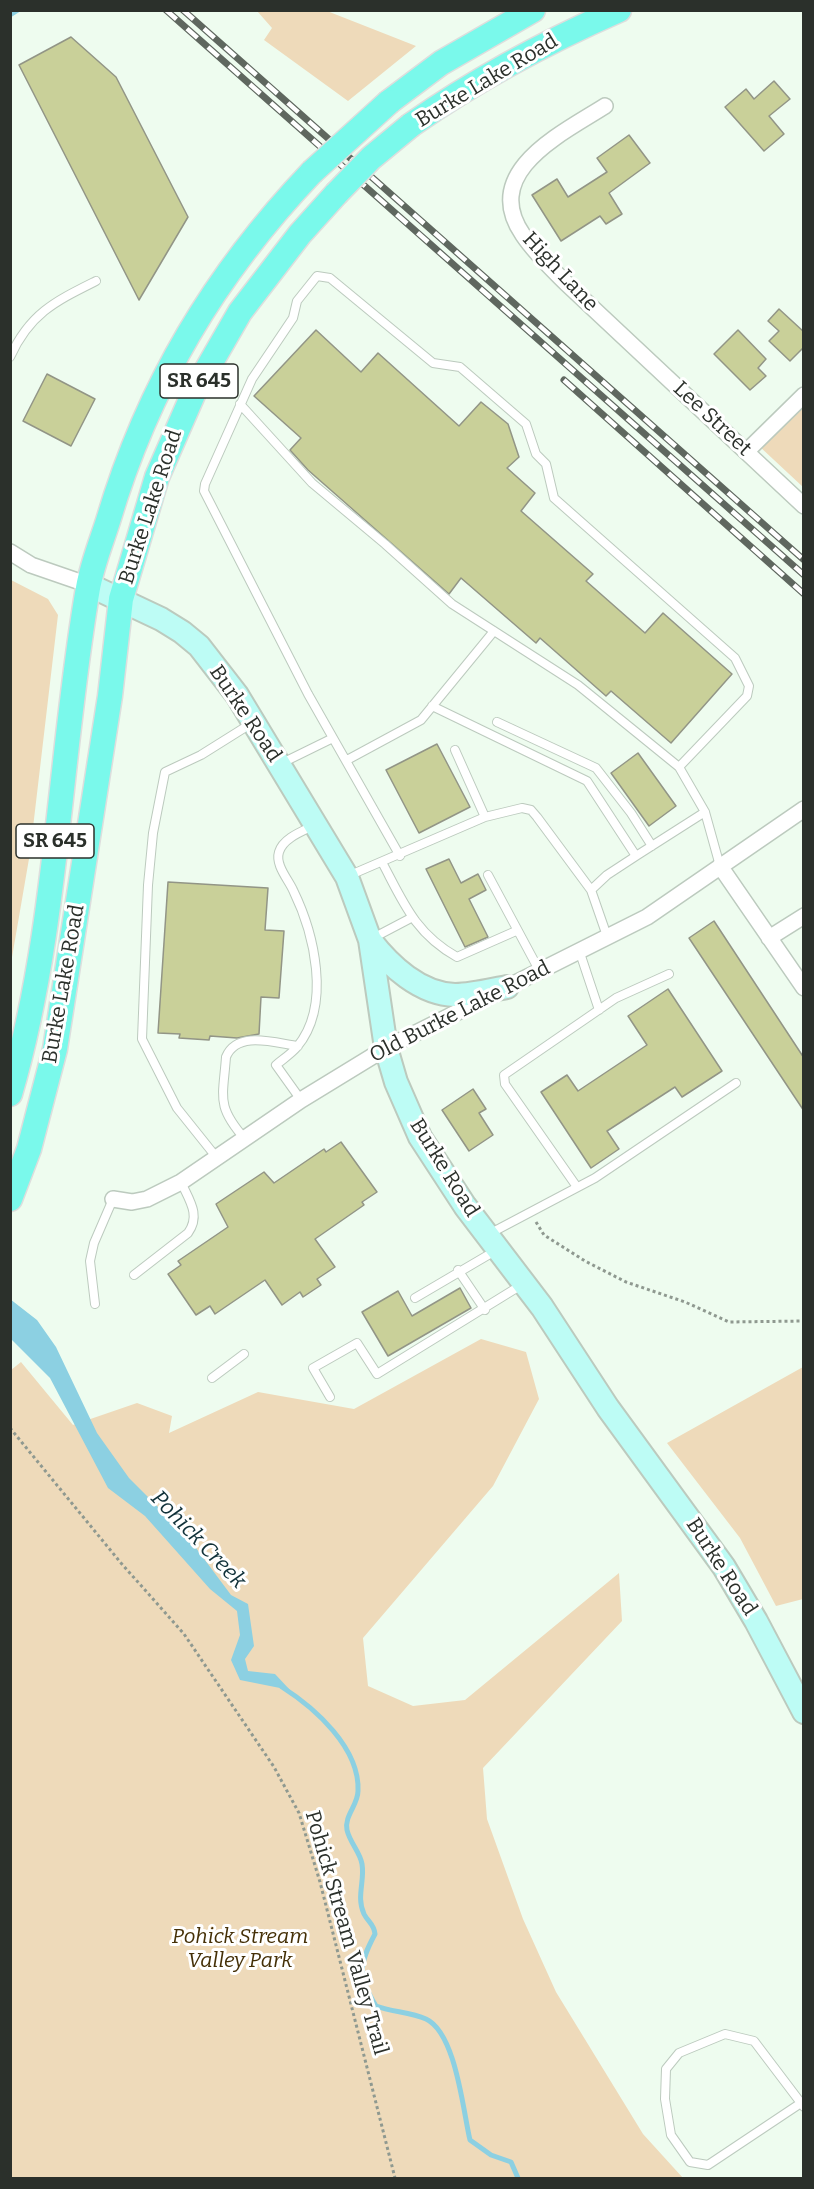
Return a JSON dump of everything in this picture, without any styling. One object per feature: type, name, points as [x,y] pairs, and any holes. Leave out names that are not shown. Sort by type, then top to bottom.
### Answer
[{"type":"main road","name":"Burke Lake Road","points":[[10,1094],[40,960],[88,585],[125,465],[163,377],[208,300],[239,257],[312,172],[389,102],[449,58],[533,10]]},
{"type":"main road","name":"Burke Lake Road","points":[[10,1199],[29,1149],[57,1038],[110,696],[121,599],[157,477],[195,390],[252,295],[300,234],[371,158],[411,125],[452,97],[523,55],[620,10]]},
{"type":"street","name":"High Lane","points":[[605,106],[559,136],[528,160],[513,183],[510,197],[511,208],[523,236],[566,283],[619,333]]},
{"type":"street","name":"Lee Street","points":[[619,333],[804,506]]},
{"type":"street","points":[[747,451],[804,395]]},
{"type":"street","name":"Burke Road","points":[[10,552],[31,565],[88,585],[161,619],[199,646],[237,695],[347,877],[370,940],[386,1048],[396,1082],[420,1137],[465,1206],[525,1283],[608,1408],[724,1567],[756,1621],[804,1713]]},
{"type":"street","name":"Old Burke Lake Road","points":[[113,1199],[132,1202],[147,1199],[181,1182],[301,1100],[386,1048],[647,917],[804,809]]},
{"type":"street","points":[[720,866],[804,988]]},
{"type":"street","points":[[769,938],[804,916]]},
{"type":"street","points":[[370,940],[383,957],[422,986],[456,995],[507,987]]},
{"type":"lane","points":[[400,856],[333,738],[204,491],[205,484],[252,379],[293,318],[297,301],[317,276],[330,278],[434,363],[460,367],[526,424],[536,454],[546,464],[554,498],[735,658],[749,686],[747,696],[679,767]]},
{"type":"lane","points":[[10,357],[20,335],[34,318],[50,305],[96,281]]},
{"type":"lane","points":[[240,404],[312,483],[452,604],[578,685],[679,767],[705,812],[720,866]]},
{"type":"lane","points":[[347,760],[421,720],[494,631]]},
{"type":"lane","points":[[432,705],[587,782],[636,856]]},
{"type":"lane","points":[[217,1158],[177,1108],[142,1039],[148,885],[153,833],[165,772],[201,754],[254,722]]},
{"type":"lane","points":[[496,722],[596,768],[631,813],[652,846]]},
{"type":"lane","points":[[279,765],[333,738]]},
{"type":"lane","points":[[455,750],[485,817]]},
{"type":"lane","points":[[347,877],[383,864],[485,817],[522,808],[531,810],[591,890],[607,936]]},
{"type":"lane","points":[[591,890],[607,875],[705,812]]},
{"type":"lane","points":[[301,1100],[276,1065],[298,1046],[308,1029],[313,1011],[317,976],[313,940],[300,906],[280,866],[278,854],[282,845],[316,825]]},
{"type":"lane","points":[[383,864],[411,918],[437,945],[457,957],[516,931]]},
{"type":"lane","points":[[488,875],[516,931],[539,970]]},
{"type":"lane","points":[[370,940],[411,918]]},
{"type":"lane","points":[[579,950],[599,1010]]},
{"type":"lane","points":[[577,1187],[505,1084],[504,1075],[616,998],[669,974]]},
{"type":"lane","points":[[245,1139],[231,1124],[223,1108],[228,1050],[235,1043],[251,1041],[298,1046]]},
{"type":"lane","points":[[415,1298],[458,1270],[530,1212],[577,1187],[736,1083]]},
{"type":"lane","points":[[134,1275],[188,1233],[194,1225],[196,1213],[181,1182]]},
{"type":"lane","points":[[95,1304],[90,1261],[94,1243],[113,1199]]},
{"type":"lane","points":[[458,1270],[485,1310]]},
{"type":"lane","points":[[330,1397],[313,1368],[357,1343],[378,1374],[485,1310],[525,1283]]},
{"type":"lane","points":[[212,1378],[244,1354]]},
{"type":"lane","points":[[725,2034],[754,2041],[802,2105],[708,2164],[690,2162],[671,2135],[665,2099],[666,2069],[679,2053],[725,2034]]},
{"type":"path","points":[[530,1212],[543,1235],[585,1261],[626,1282],[685,1302],[729,1322],[804,1321]]},
{"type":"path","name":"Pohick Stream Valley Trail","points":[[10,1428],[121,1563],[184,1634],[274,1767],[290,1795],[299,1813],[315,1863],[395,2178]]},
{"type":"green space","points":[[257,11],[327,11],[416,46],[348,101],[264,40],[272,28]]},
{"type":"green space","points":[[803,407],[803,487],[759,446]]},
{"type":"green space","points":[[11,580],[48,599],[58,615],[30,853],[11,963]]},
{"type":"green space","name":"Pohick Stream Valley Park","points":[[481,1339],[526,1352],[539,1399],[493,1486],[363,1638],[368,1686],[413,1706],[465,1700],[619,1573],[622,1621],[483,1768],[487,1819],[523,1919],[556,1992],[643,2134],[683,2178],[11,2178],[11,1370],[21,1362],[73,1425],[137,1403],[172,1416],[169,1433],[258,1392],[354,1409]]},
{"type":"green space","points":[[803,1367],[803,1599],[776,1606],[740,1538],[667,1443]]},
{"type":"water","points":[[10,1299],[37,1320],[56,1347],[97,1433],[129,1478],[187,1536],[231,1595],[248,1604],[254,1646],[245,1659],[248,1671],[275,1674],[290,1690],[240,1680],[231,1660],[240,1635],[237,1611],[210,1589],[145,1516],[108,1488],[50,1378],[11,1339]]},
{"type":"building","points":[[71,37],[116,77],[188,217],[139,300],[19,65]]},
{"type":"building","points":[[774,81],[790,99],[769,116],[784,134],[764,151],[725,107],[746,89],[754,99]]},
{"type":"building","points":[[629,135],[650,163],[609,193],[622,214],[606,224],[600,216],[561,241],[532,195],[557,179],[568,197],[607,172],[597,158]]},
{"type":"building","points":[[779,309],[804,332],[804,347],[790,361],[769,341],[779,331],[768,321]]},
{"type":"building","points":[[316,330],[361,372],[378,353],[459,426],[481,402],[508,424],[519,457],[507,468],[535,493],[521,511],[593,574],[586,581],[645,633],[663,613],[732,674],[671,743],[611,691],[606,696],[540,638],[536,643],[461,578],[449,594],[308,470],[290,450],[301,438],[254,396]]},
{"type":"building","points":[[738,330],[766,359],[758,368],[766,376],[750,390],[714,354]]},
{"type":"building","points":[[47,374],[95,399],[71,446],[23,421]]},
{"type":"building","points":[[437,744],[470,807],[419,833],[386,770]]},
{"type":"building","points":[[638,753],[676,806],[649,826],[611,773]]},
{"type":"building","points":[[449,859],[461,883],[478,874],[486,890],[469,899],[488,937],[465,947],[426,869]]},
{"type":"building","points":[[168,882],[268,888],[265,930],[284,931],[279,998],[261,997],[259,1034],[237,1038],[210,1036],[209,1040],[179,1038],[180,1034],[158,1033]]},
{"type":"building","points":[[714,921],[804,1058],[804,1111],[689,938]]},
{"type":"building","points":[[668,989],[722,1071],[682,1097],[675,1087],[607,1131],[619,1149],[591,1168],[541,1092],[567,1075],[578,1091],[647,1045],[628,1016]]},
{"type":"building","points":[[473,1089],[486,1109],[479,1113],[493,1135],[469,1151],[442,1110]]},
{"type":"building","points":[[341,1142],[377,1192],[362,1202],[364,1205],[315,1239],[335,1267],[317,1279],[321,1285],[303,1297],[300,1292],[282,1305],[265,1280],[215,1314],[210,1306],[196,1315],[168,1274],[181,1265],[178,1261],[228,1227],[216,1204],[264,1172],[274,1183],[324,1149],[326,1152]]},
{"type":"building","points":[[460,1288],[471,1308],[388,1356],[362,1312],[398,1291],[412,1316]]},
{"type":"waterway","points":[[10,15],[18,10]]},
{"type":"waterway","name":"Pohick Creek","points":[[282,1687],[308,1706],[333,1731],[344,1745],[357,1775],[358,1791],[349,1815],[347,1830],[362,1864],[362,1908],[375,1934],[362,1970],[370,1995],[376,2006],[426,2019],[436,2027],[445,2040],[457,2074],[470,2140],[491,2155],[511,2162],[518,2178]]},
{"type":"railway","points":[[166,10],[804,575]]},
{"type":"railway","points":[[183,10],[804,560]]},
{"type":"railway","points":[[564,380],[804,594]]}]
